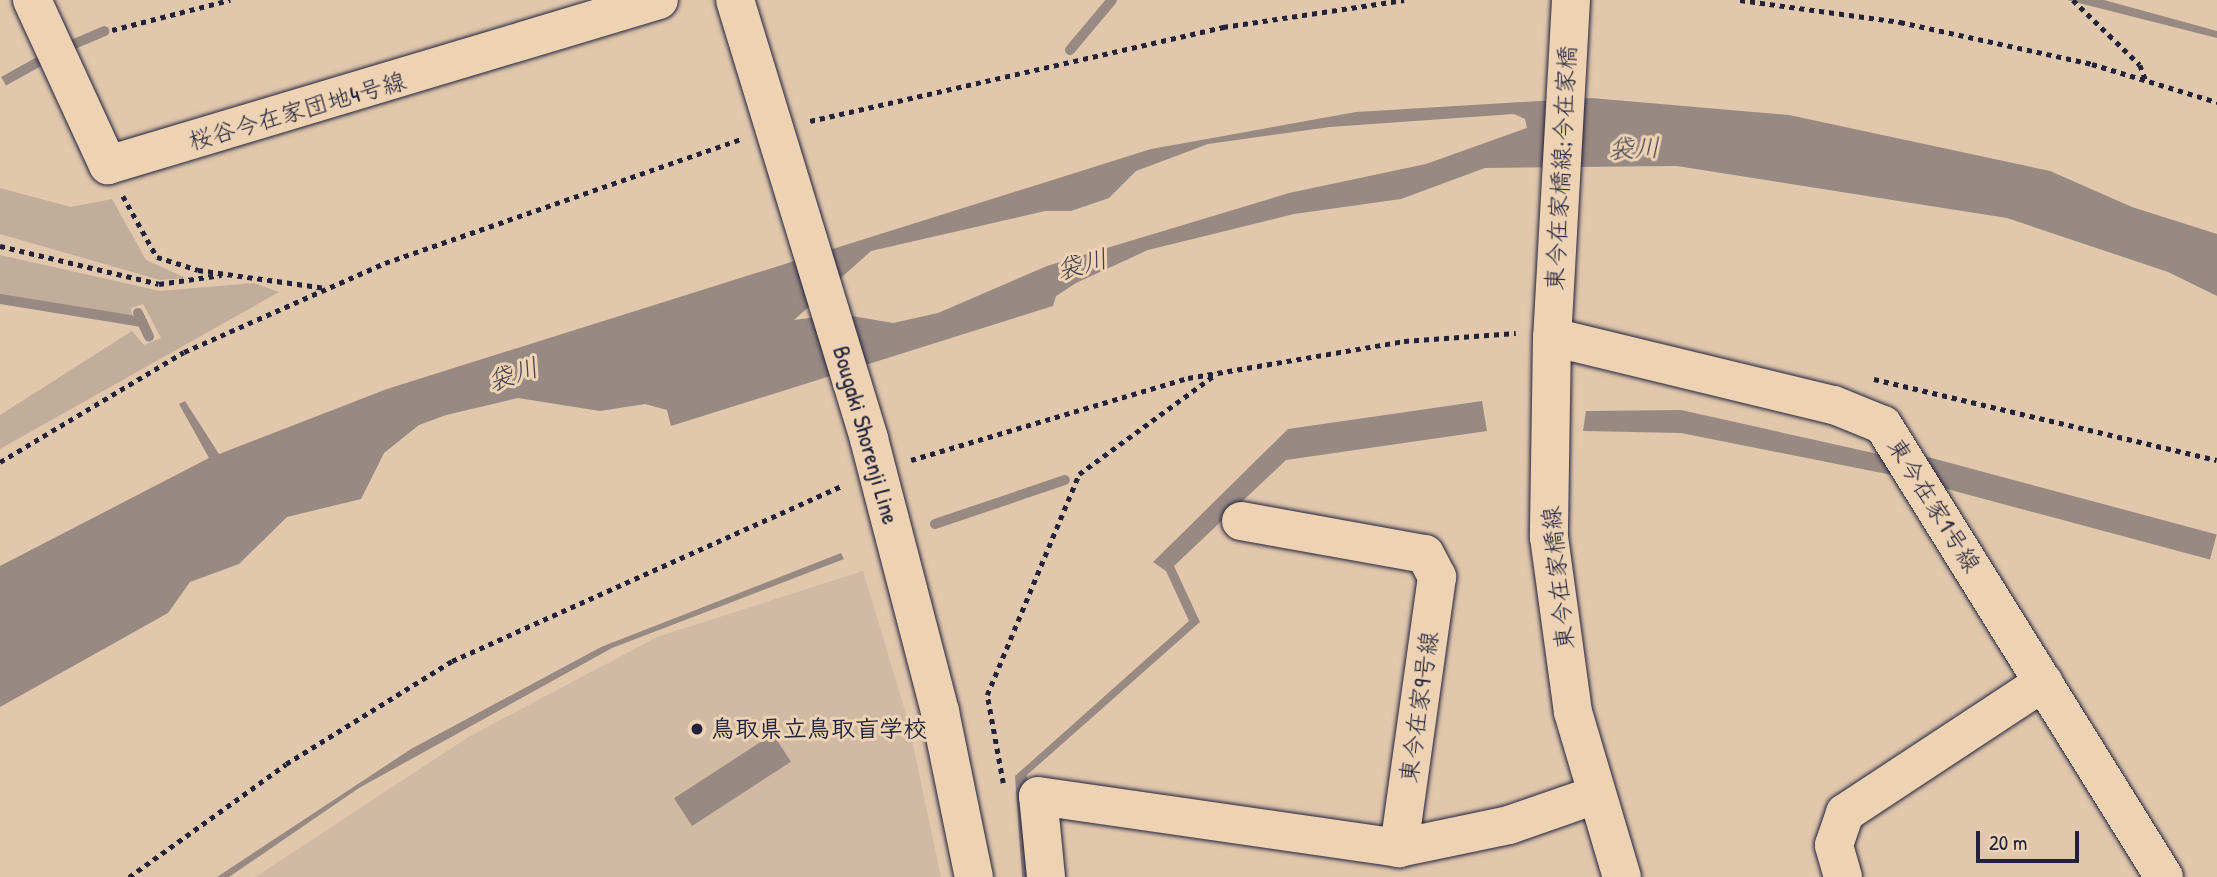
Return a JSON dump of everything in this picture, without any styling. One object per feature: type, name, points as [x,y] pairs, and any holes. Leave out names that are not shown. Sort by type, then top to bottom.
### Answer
[{"type":"street","points":[[32,0],[108,165]]},
{"type":"street","name":"桜谷今在家団地4号線","points":[[108,165],[659,0]]},
{"type":"street","name":"Bougaki Shorenji Line","points":[[735,0],[874,455],[965,828],[974,877]]},
{"type":"street","name":"東今在家橋線;今在家橋","points":[[1553,327],[1570,10]]},
{"type":"street","name":"東今在家1号線","points":[[1553,327],[1834,405],[1883,425],[2164,877]]},
{"type":"street","name":"東今在家橋線","points":[[1553,327],[1549,537],[1573,712],[1595,795],[1622,877]]},
{"type":"street","name":"東今在家9号線","points":[[1241,521],[1425,554],[1437,577],[1399,848]]},
{"type":"street","points":[[1843,877],[1834,845],[1845,813],[2044,682]]},
{"type":"street","points":[[1046,877],[1038,796],[1399,848],[1509,825],[1595,795]]},
{"type":"path","points":[[112,30],[230,0]]},
{"type":"path","points":[[0,462],[184,352],[327,288],[778,145],[1223,27],[1404,0]]},
{"type":"path","points":[[1740,0],[1900,22],[2147,80],[2217,102]]},
{"type":"path","points":[[2073,0],[2140,65],[2147,80]]},
{"type":"path","points":[[108,165],[141,238],[157,257],[225,273],[327,288]]},
{"type":"path","points":[[0,246],[159,284],[225,273]]},
{"type":"path","points":[[129,877],[286,764],[452,661],[874,455],[1216,373],[1404,341],[1553,327]]},
{"type":"path","points":[[965,828],[993,810],[1003,782],[987,695],[1080,474],[1216,373]]},
{"type":"shaded area","points":[[0,188],[71,207],[112,199],[146,260],[186,278],[160,280],[0,234]]},
{"type":"shaded area","points":[[0,255],[160,291],[254,283],[279,292],[0,449],[0,415],[132,331],[144,345],[161,338],[143,304],[131,308],[132,317],[0,295]]},
{"type":"shaded area","name":"鳥取県立鳥取盲学校","points":[[863,571],[908,721],[941,877],[255,877],[470,736],[657,637]]},
{"type":"water","points":[[2067,0],[2104,0],[2217,31],[2217,38]]},
{"type":"water","points":[[37,57],[42,66],[6,86],[1,77]]},
{"type":"water","name":"袋川","points":[[1591,98],[1789,115],[2050,171],[2132,207],[2217,234],[2217,296],[2168,272],[2007,218],[1677,166],[1485,168],[1401,199],[1294,214],[1148,250],[1076,283],[1056,296],[1053,306],[671,426],[667,410],[645,404],[600,411],[518,398],[446,415],[419,425],[384,453],[361,499],[287,517],[239,564],[190,582],[168,613],[0,707],[0,566],[209,458],[179,404],[185,401],[219,454],[387,389],[1151,149],[1356,112]],"holes":[[[1514,114],[1525,119],[1527,128],[1426,164],[1289,193],[1047,266],[938,313],[893,323],[840,314],[794,320],[871,251],[1045,211],[1071,211],[1109,198],[1136,171],[1208,144],[1330,127]]]},
{"type":"water","points":[[1482,401],[1487,431],[1286,460],[1174,566],[1200,622],[1027,775],[1032,877],[1022,877],[1015,776],[1189,621],[1166,571],[1153,562],[1288,429]]},
{"type":"water","points":[[1681,410],[1887,456],[1892,475],[1681,433],[1583,431],[1586,411]]},
{"type":"water","points":[[1924,456],[2217,534],[2210,560],[1917,481]]},
{"type":"water","points":[[841,553],[844,559],[612,648],[359,788],[229,877],[217,877],[411,749],[601,647]]},
{"type":"water","points":[[773,734],[791,762],[692,826],[674,798]]},
{"type":"waterway","points":[[1070,50],[1112,0]]},
{"type":"waterway","points":[[74,44],[104,31]]},
{"type":"waterway","points":[[0,299],[142,322]]},
{"type":"waterway","points":[[138,313],[149,337]]},
{"type":"waterway","points":[[935,524],[1065,480]]},
{"type":"place","name":"鳥取県立鳥取盲学校","points":[[697,729]]}]
